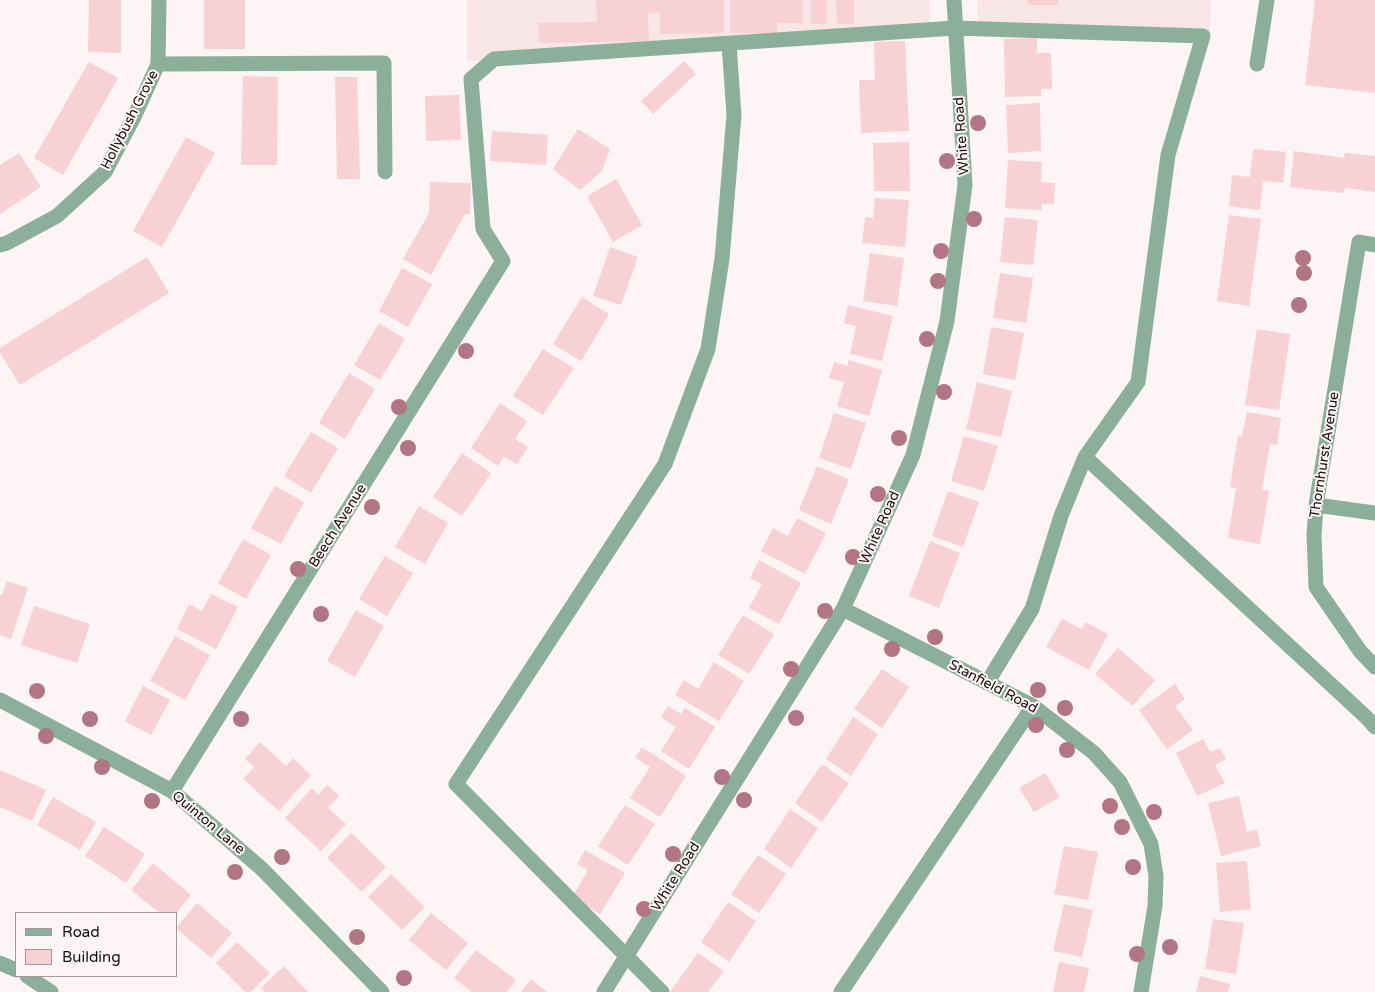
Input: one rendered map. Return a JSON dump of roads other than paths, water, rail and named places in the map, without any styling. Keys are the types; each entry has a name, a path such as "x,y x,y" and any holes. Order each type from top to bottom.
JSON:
{"street":[{"name":"Hollybush Grove","path":"0,245 57,216 104,172 158,64 159,0"},
{"name":"White Road","path":"604,992 843,609 913,455 947,321 965,185 954,0"},
{"path":"1257,64 1267,0"},
{"path":"662,992 456,784 665,464 708,349 722,259 734,114 729,44 955,28 1203,36 1168,155 1138,382 1085,457 1061,516 1032,609 987,683"},
{"name":"Beech Avenue","path":"172,791 503,261 483,230 471,79 494,60 729,44"},
{"path":"158,64 384,63 385,172"},
{"name":"Thornhurst Avenue","path":"1375,244 1359,242 1316,505 1314,536 1316,587 1360,650 1375,667"},
{"path":"1085,457 1366,716 1375,728"},
{"path":"1316,505 1375,513"},
{"name":"Stanfield Road","path":"843,609 1033,706 1094,753 1120,782 1151,844 1156,876 1155,906 1141,992"},
{"name":"Quinton Lane","path":"0,700 172,791 262,869 382,992"},
{"path":"841,992 1033,706"},
{"path":"0,963 15,970"},
{"path":"28,977 51,992"}]}
